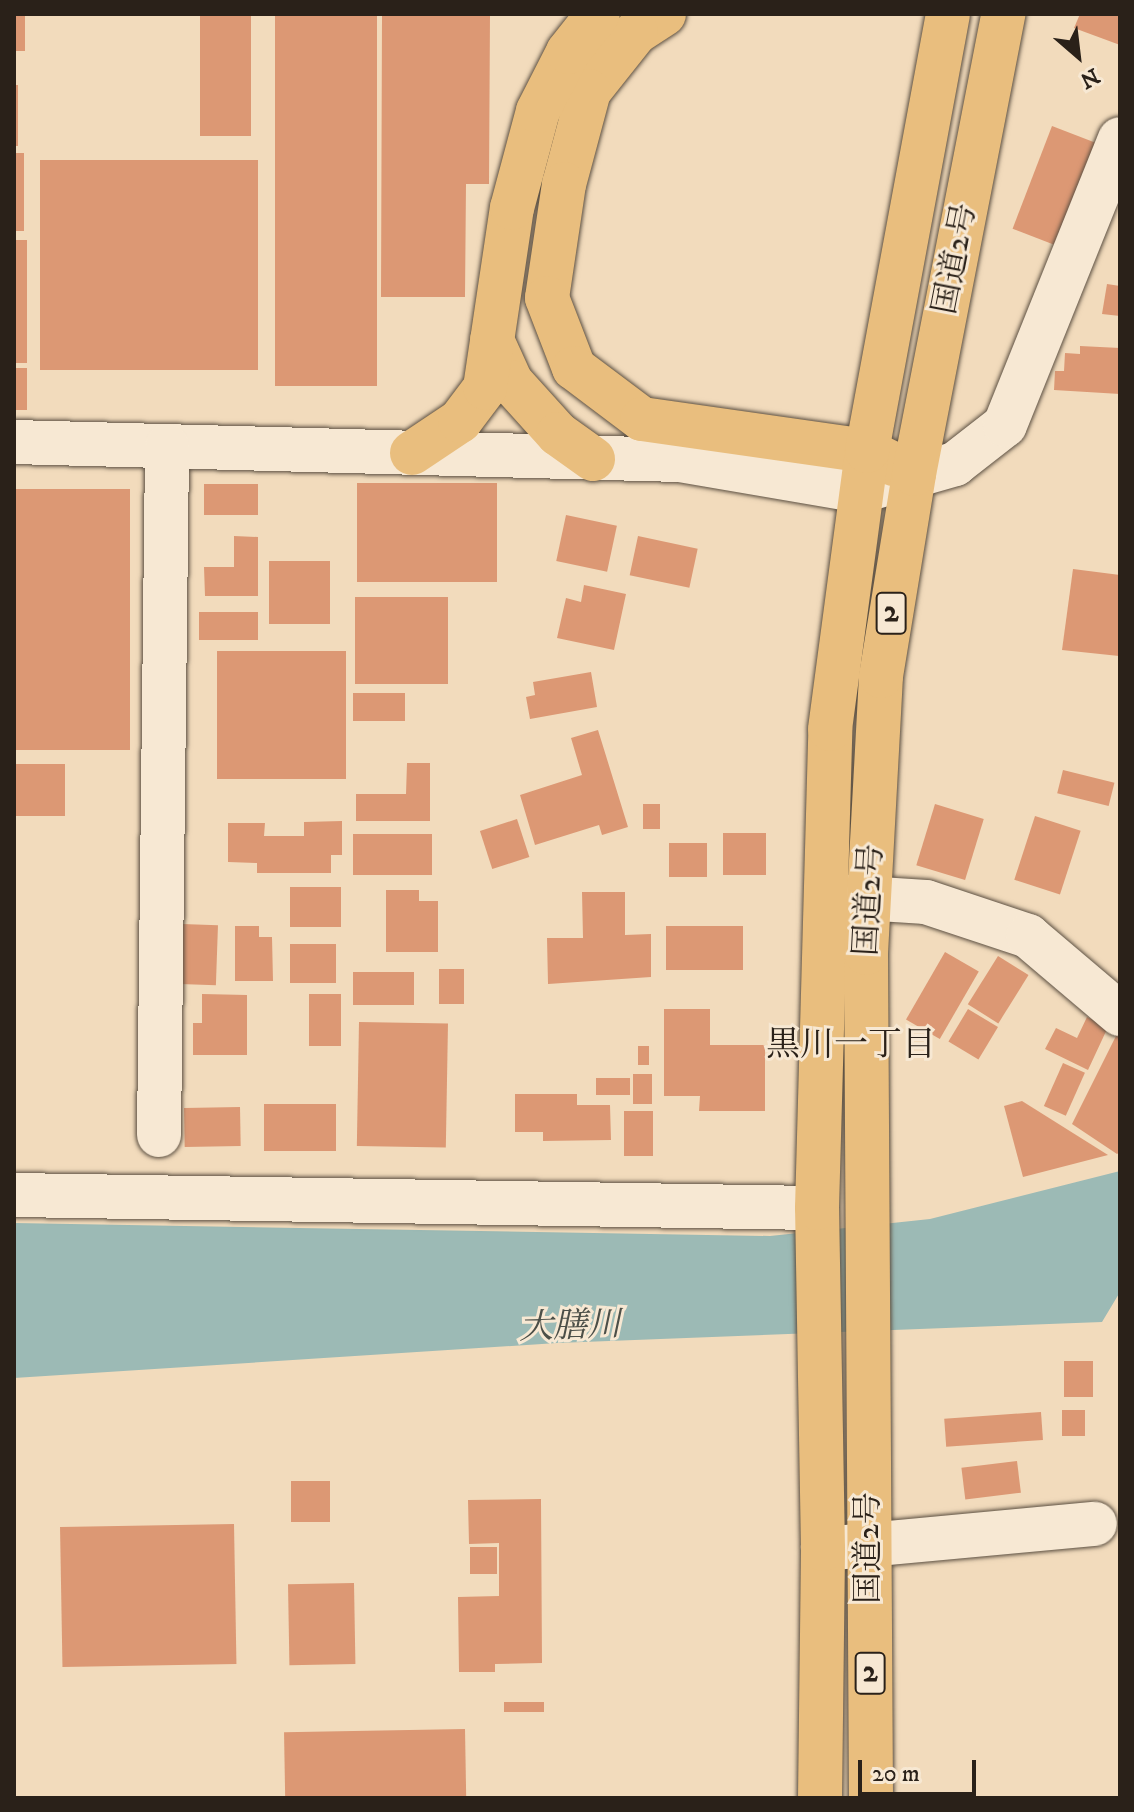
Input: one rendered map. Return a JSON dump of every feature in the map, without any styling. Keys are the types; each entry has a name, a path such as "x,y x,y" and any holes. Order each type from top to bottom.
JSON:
{"highway":[{"path":"412,453 460,421 485,388 512,208 538,111 568,52 598,14"},
{"path":"664,14 636,32 589,91 564,184 547,298 574,368 642,419 864,471 914,474"},
{"name":"国道2号","path":"820,1798 823,1549 817,1214 822,896 830,729 864,471 948,14"},
{"name":"国道2号","path":"871,1798 867,1353 871,1221 866,953 881,676 914,474 1003,14"},
{"path":"492,340 511,382 558,434 593,459"}],"street":[{"path":"914,474 955,464 1005,425 1120,139"},
{"path":"14,442 680,460 864,471"},
{"path":"159,1135 167,446"},
{"path":"822,896 926,902 1028,936 1120,1014"},
{"path":"14,1195 817,1214"},
{"path":"823,1549 870,1549 1095,1524"}],"water":[{"name":"大膳川","path":"1120,1171 1120,1292 1102,1322 557,1343 14,1378 14,1223 770,1236 930,1219"}],"building":[{"path":"14,14 25,14 25,51 14,51"},
{"path":"200,14 251,14 251,136 200,136"},
{"path":"275,14 377,14 377,386 275,386"},
{"path":"382,14 490,14 489,184 466,184 465,297 381,297"},
{"path":"1080,14 1120,14 1120,45 1074,28"},
{"path":"14,85 18,85 18,146 14,146"},
{"path":"1052,126 1097,143 1057,246 1013,229"},
{"path":"14,153 24,153 24,231 14,231"},
{"path":"40,160 258,160 258,370 40,370"},
{"path":"14,240 27,240 27,363 14,363"},
{"path":"1107,284 1120,286 1120,316 1102,314"},
{"path":"1080,346 1120,348 1120,394 1054,390 1055,371 1064,371 1065,353 1080,354"},
{"path":"14,368 27,368 27,410 14,410"},
{"path":"357,483 497,483 497,582 357,582"},
{"path":"204,484 258,484 258,515 204,515"},
{"path":"14,489 130,489 130,750 14,750"},
{"path":"566,515 617,526 607,572 556,561"},
{"path":"234,536 258,537 258,596 205,596 204,567 234,567"},
{"path":"638,536 698,549 689,588 630,575"},
{"path":"269,561 330,561 330,624 269,624"},
{"path":"1073,569 1120,575 1119,656 1062,650"},
{"path":"584,585 626,594 614,650 557,638 566,598 581,602"},
{"path":"355,597 448,597 448,684 355,684"},
{"path":"199,612 258,612 258,640 199,640"},
{"path":"217,651 346,651 346,779 217,779"},
{"path":"591,672 597,707 530,719 526,697 535,695 533,682"},
{"path":"353,693 405,693 405,721 353,721"},
{"path":"598,730 628,827 602,835 599,825 535,845 520,795 582,775 571,738"},
{"path":"407,763 430,763 430,821 356,821 356,794 406,794"},
{"path":"14,764 65,764 65,816 14,816"},
{"path":"1063,770 1114,783 1109,806 1057,793"},
{"path":"643,804 660,804 660,829 643,829"},
{"path":"935,804 984,819 965,880 916,865"},
{"path":"1035,816 1081,831 1060,895 1014,880"},
{"path":"517,819 529,857 492,869 480,831"},
{"path":"342,821 342,855 331,855 331,873 257,873 257,863 228,862 228,823 265,823 264,836 304,836 304,822"},
{"path":"723,833 766,833 766,875 723,875"},
{"path":"353,834 432,834 432,875 353,875"},
{"path":"669,843 707,843 707,877 669,877"},
{"path":"290,887 341,887 341,927 290,927"},
{"path":"386,890 419,890 419,901 438,901 438,952 386,952"},
{"path":"582,892 625,892 625,935 651,934 651,977 548,984 547,938 583,938"},
{"path":"182,924 218,925 216,985 180,984"},
{"path":"235,926 259,926 259,937 272,937 273,981 235,981"},
{"path":"666,926 743,926 743,970 666,970"},
{"path":"290,944 336,944 336,983 290,983"},
{"path":"945,952 979,972 940,1039 906,1020"},
{"path":"998,956 1029,975 998,1023 968,1004"},
{"path":"439,969 464,969 464,1004 439,1004"},
{"path":"353,972 414,972 414,1005 353,1005"},
{"path":"202,994 247,995 247,1055 193,1055 193,1023 202,1023"},
{"path":"309,994 341,994 341,1046 309,1046"},
{"path":"664,1009 710,1009 710,1045 765,1045 765,1111 699,1111 700,1096 664,1096"},
{"path":"968,1009 998,1027 978,1060 948,1042"},
{"path":"1087,1017 1108,1027 1088,1070 1045,1049 1056,1028 1077,1038"},
{"path":"359,1022 448,1024 446,1148 357,1146"},
{"path":"1120,1028 1120,1152 1117,1154 1072,1124"},
{"path":"638,1046 649,1046 649,1065 638,1065"},
{"path":"1063,1063 1085,1073 1066,1116 1044,1106"},
{"path":"633,1074 652,1074 652,1104 633,1104"},
{"path":"596,1078 630,1078 630,1095 596,1095"},
{"path":"515,1094 577,1094 577,1105 610,1105 611,1140 543,1141 543,1132 515,1132"},
{"path":"1022,1101 1108,1155 1023,1177 1004,1106"},
{"path":"264,1104 336,1104 336,1151 264,1151"},
{"path":"240,1107 241,1146 185,1147 184,1108"},
{"path":"624,1111 653,1111 653,1156 624,1156"},
{"path":"1064,1361 1093,1361 1093,1397 1064,1397"},
{"path":"1062,1410 1085,1410 1085,1436 1062,1436"},
{"path":"1041,1412 1043,1440 946,1447 944,1419"},
{"path":"1017,1461 1021,1493 965,1500 961,1468"},
{"path":"291,1481 330,1481 330,1522 291,1522"},
{"path":"541,1499 542,1663 495,1664 495,1672 459,1672 458,1597 499,1596 499,1543 469,1544 468,1500"},
{"path":"234,1524 236,1664 62,1667 60,1527"},
{"path":"470,1547 497,1547 497,1574 470,1574"},
{"path":"354,1583 355,1664 289,1665 288,1584"},
{"path":"504,1702 544,1702 544,1712 504,1712"},
{"path":"465,1729 466,1798 285,1798 284,1732"}],"district":[{"name":"黒川一丁目","path":"851,1046"}]}
